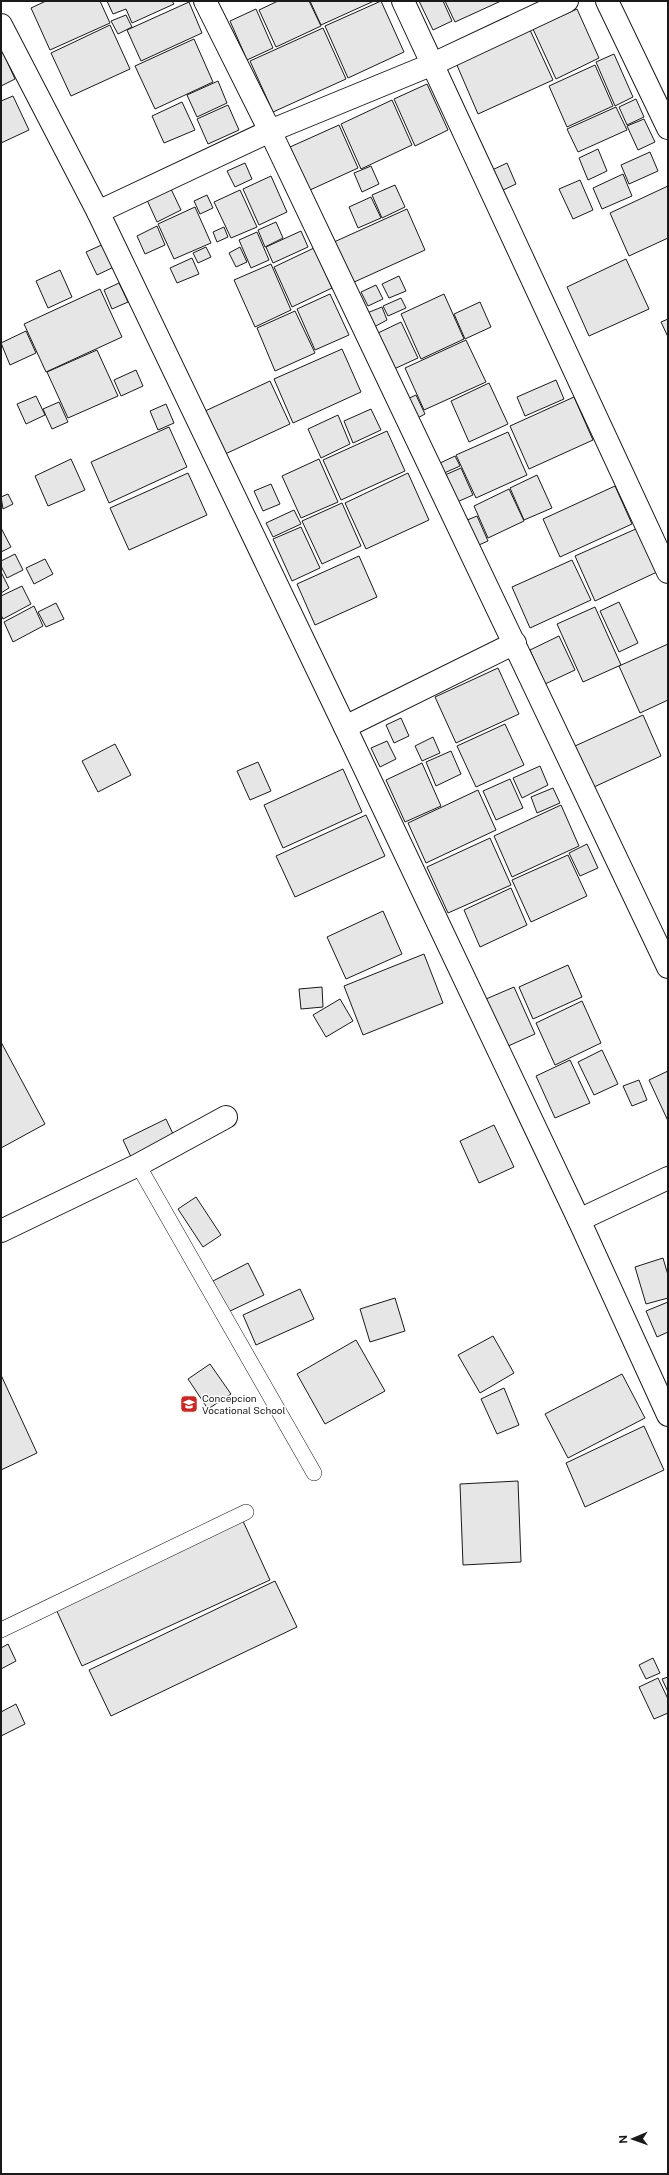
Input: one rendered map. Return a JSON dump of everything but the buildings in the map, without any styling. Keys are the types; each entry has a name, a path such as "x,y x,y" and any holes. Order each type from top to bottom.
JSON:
{"street":[{"path":"204,1 270,131 668,967"},
{"path":"403,1 668,572"},
{"path":"98,212 270,131 433,64 567,1"},
{"path":"607,1 668,128"},
{"path":"1,25 98,212 579,1220 668,1415"},
{"path":"345,727 514,643"},
{"path":"1,1231 138,1165 226,1117"},
{"path":"579,1220 668,1178"}],"lane":[{"path":"138,1165 314,1474"},
{"path":"1,1630 246,1512"}],"place":[{"name":"Concepcion Vocational School","path":"189,1404"}]}
